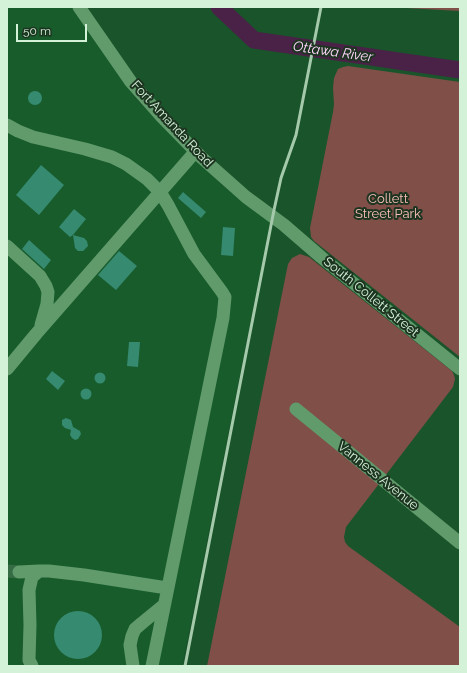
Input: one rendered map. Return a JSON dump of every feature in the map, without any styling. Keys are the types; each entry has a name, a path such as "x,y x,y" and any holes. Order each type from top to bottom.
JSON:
{"street":[{"name":"Fort Amanda Road","path":"79,7 131,82 161,116 195,152 246,197 284,225"},
{"path":"7,125 18,132 34,137 112,157 126,164 147,179 160,192 168,204 194,254 222,292 225,302 152,666"},
{"path":"7,369 195,152"},
{"name":"South Collett Street","path":"284,225 327,262 460,369"},
{"path":"7,246 40,276 48,292 47,304 36,334"},
{"name":"Vanness Avenue","path":"296,409 460,543"},
{"path":"32,666 29,660 29,590 32,577 39,571"},
{"path":"19,572 49,571 167,588"},
{"path":"134,666 130,645 132,636 142,623 164,605"}],"shaded area":[{"path":"7,7 71,7 137,101 224,187 270,222 182,666 7,666"}],"green space":[{"path":"388,7 460,7 460,11"},
{"name":"Collett Street Park","path":"348,66 460,82 460,357 314,241 311,237 310,228 333,112 334,78 338,69"},
{"path":"300,254 309,257 452,371 454,375 455,379 453,387 346,527 344,537 348,546 460,627 460,666 207,666 288,264 292,258"}],"building":[{"path":"32,91 38,91 42,95 42,101 38,105 32,105 28,101 28,95"},
{"path":"41,165 64,185 39,215 16,195"},
{"path":"183,192 206,212 201,218 178,198"},
{"path":"74,209 86,219 70,237 59,227"},
{"path":"223,227 235,228 233,256 221,255"},
{"path":"73,235 84,238 87,241 88,246 83,251 78,251 75,248"},
{"path":"29,240 51,260 44,269 22,249"},
{"path":"119,251 137,266 116,290 98,275"},
{"path":"129,342 140,342 138,367 127,366"},
{"path":"52,371 65,381 58,390 46,379"},
{"path":"98,373 102,373 104,374 104,382 98,383 95,380 95,376"},
{"path":"84,389 88,389 90,390 90,398 84,399 81,396 81,392"},
{"path":"66,418 71,420 73,427 80,431 81,434 78,439 75,440 72,438 70,435 71,430 62,425 62,420"},
{"path":"73,611 83,611 95,618 102,630 102,640 95,652 83,659 73,659 65,655 58,648 54,640 54,630 58,622 65,615"}],"waterway":[{"name":"Ottawa River","path":"219,7 254,40 460,70"}],"tunnel":[{"path":"7,571 19,572"}],"railway":[{"path":"185,666 274,210 281,178 296,135 321,7"}]}
